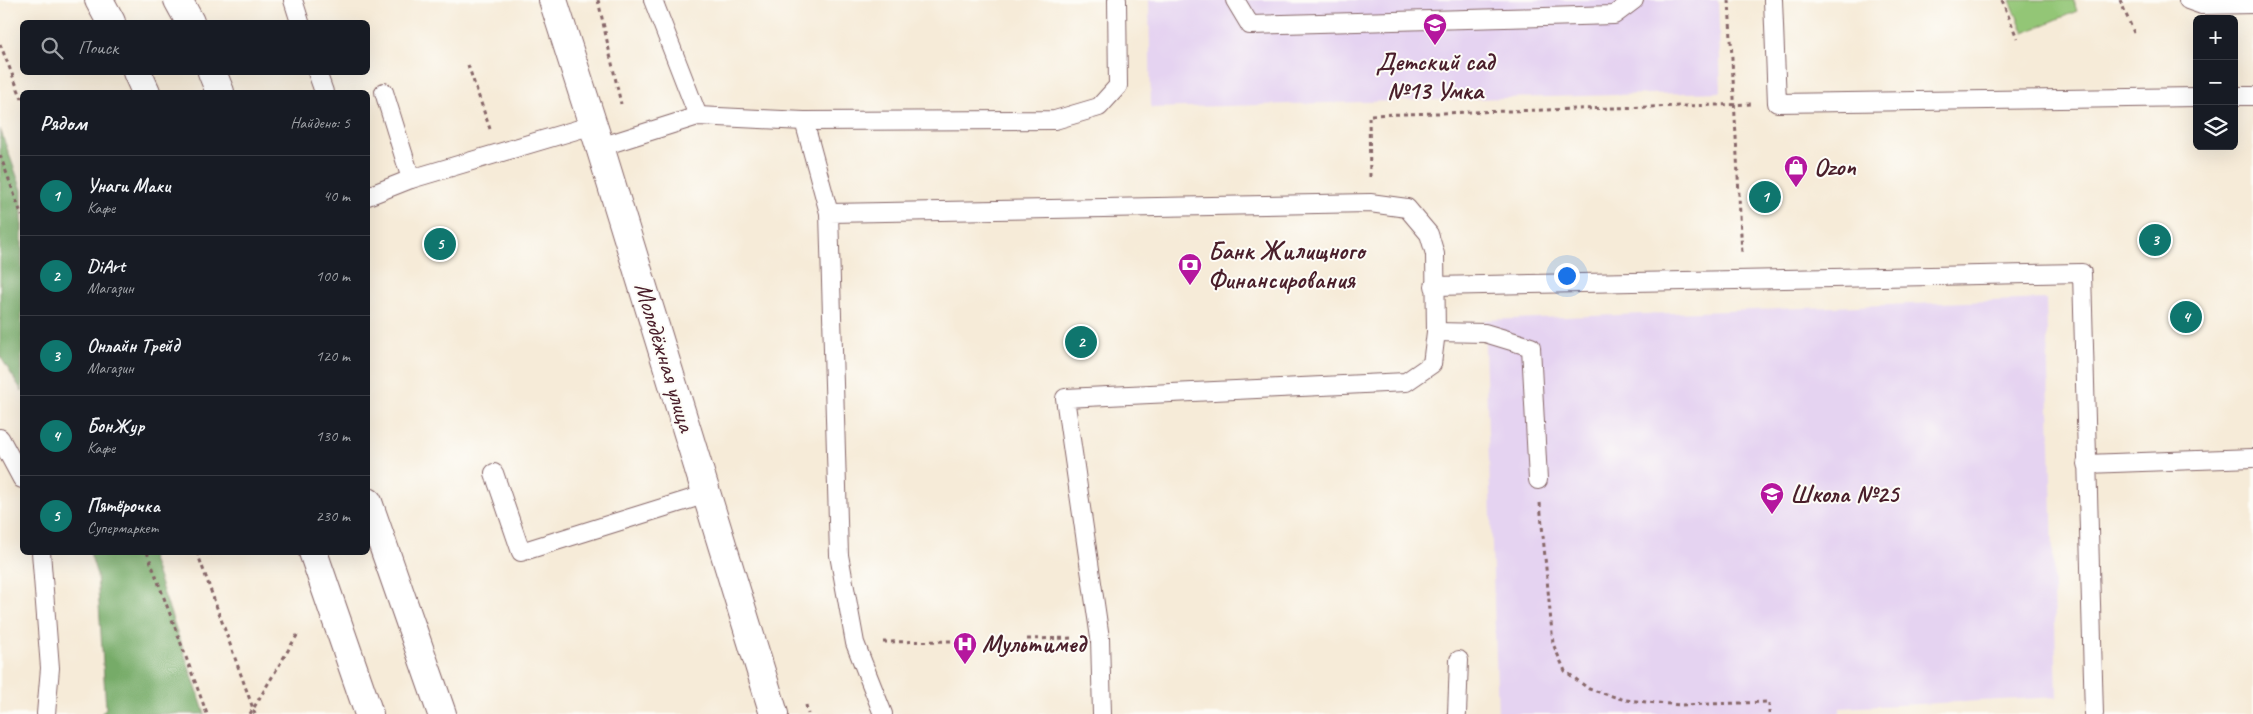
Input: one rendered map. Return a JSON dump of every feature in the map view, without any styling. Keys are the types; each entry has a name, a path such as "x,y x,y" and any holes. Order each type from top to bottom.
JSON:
{"street":[{"path":"99,0 110,20"},
{"path":"178,0 189,20"},
{"name":"Молодёжная улица","path":"553,0 597,136 774,714"},
{"path":"138,75 145,90"},
{"path":"213,75 219,90"},
{"path":"370,508 442,714"},
{"path":"314,555 369,714"}],"lane":[{"path":"292,0 299,20"},
{"path":"653,0 698,116"},
{"path":"370,195 411,179 498,154 698,116 804,121 1055,120 1099,107 1118,86 1118,0"},
{"path":"1235,0 1250,25 1614,15 1634,0"},
{"path":"1773,0 1777,103 2193,96"},
{"path":"2188,0 2202,5 2253,4"},
{"path":"318,75 323,90"},
{"path":"384,92 411,179"},
{"path":"2238,96 2253,96"},
{"path":"804,121 829,213 839,555 854,643 883,714"},
{"path":"829,213 1370,203 1407,208 1429,234 1435,254 1436,332 1432,364 1406,382 1065,398 1100,638 1102,714"},
{"path":"1434,286 2082,273 2094,714"},
{"path":"1436,332 1485,333 1530,347 1538,480"},
{"path":"0,438 20,475"},
{"path":"2086,464 2253,458"},
{"path":"494,472 521,552 707,494"},
{"path":"41,555 50,668 46,714"},
{"path":"1457,714 1459,660"}],"path":[{"path":"1729,0 1743,280"},
{"path":"2002,0 2018,38"},
{"path":"2120,0 2134,33"},
{"path":"0,44 20,94"},
{"path":"0,56 6,57"},
{"path":"468,65 498,154"},
{"path":"1370,203 1369,115 1777,103"},
{"path":"0,155 20,210"},
{"path":"1538,480 1553,644 1565,671 1588,689 1625,700 1680,705 1768,702 1769,714"},
{"path":"148,555 207,714"},
{"path":"198,555 255,714"},
{"path":"250,714 299,632"},
{"path":"1027,640 1100,638"},
{"path":"854,643 956,640"}],"shaded area":[{"name":"Детский сад №13 Умка","path":"1149,0 1718,0 1721,92 1151,108"},
{"name":"Школа №25","path":"2046,299 2057,697 1840,708 1840,714 1498,714 1484,320"}],"green space":[{"path":"2010,0 2073,0 2077,11 2024,33"},
{"path":"0,129 20,184 20,388 0,356"},
{"path":"91,555 151,555 205,714 101,714 106,708 97,575"}],"place":[{"name":"Детский сад №13 Умка","path":"1435,46"},
{"name":"Ozon","path":"1796,188"},
{"name":"Унаги Маки","path":"1765,197"},
{"name":"Онлайн Трейд","path":"2155,240"},
{"name":"Пятёрочка","path":"440,244"},
{"name":"Банк Жилищного Финансирования","path":"1190,286"},
{"name":"БонЖур","path":"2186,317"},
{"name":"DiArt","path":"1081,342"},
{"name":"Школа №25","path":"1772,515"},
{"name":"Мультимед","path":"965,665"}]}
